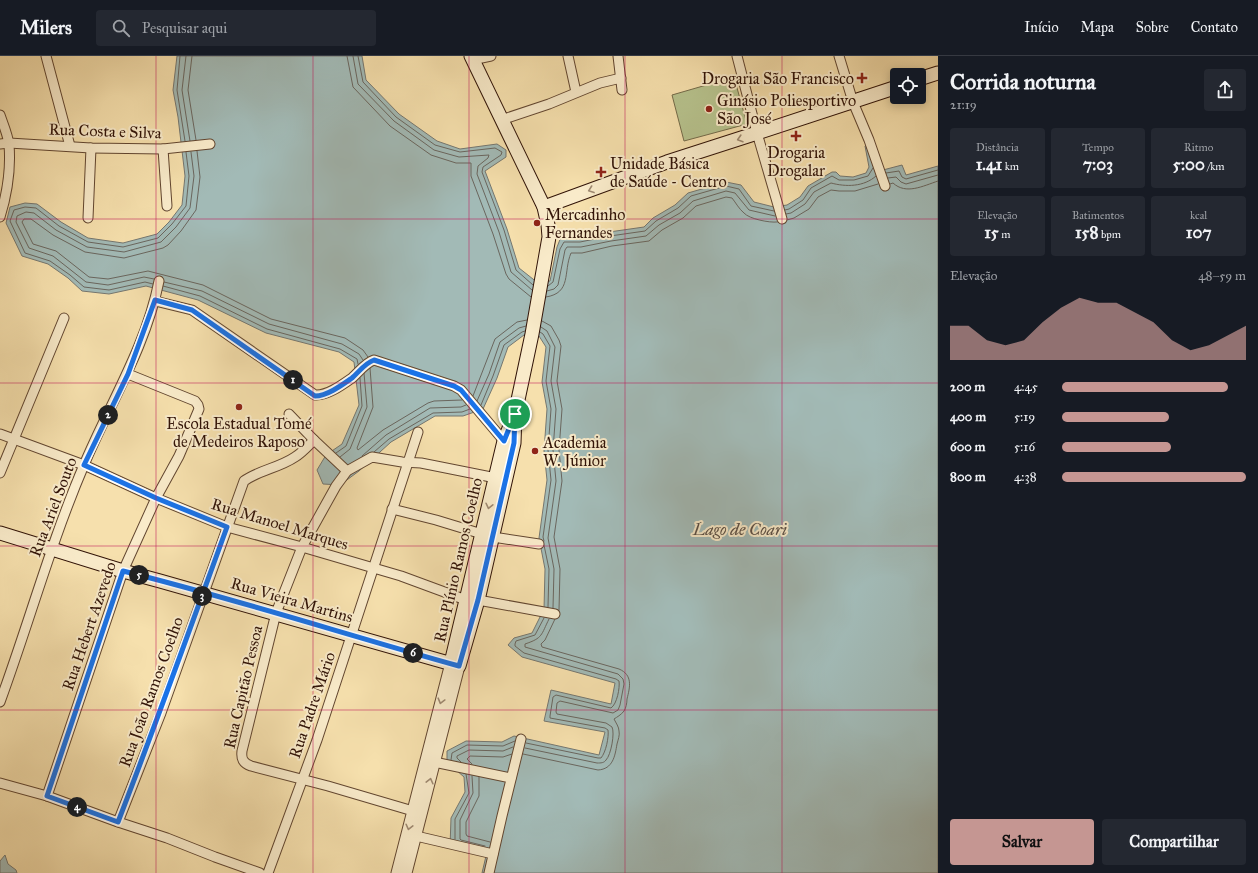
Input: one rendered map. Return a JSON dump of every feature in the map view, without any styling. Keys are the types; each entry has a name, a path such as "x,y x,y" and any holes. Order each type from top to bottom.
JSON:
{"main road":[{"path":"472,58 544,207 549,237 532,334 509,442"},
{"path":"926,76 938,72"},
{"path":"544,207 667,162 757,134 890,89"},
{"name":"Rua Plínio Ramos Coelho","path":"488,536 496,478 509,442"},
{"name":"Rua Plínio Ramos Coelho","path":"455,665 488,536 509,442"},
{"name":"Rua Vieira Martins","path":"0,533 123,571 276,613 455,665"}],"street":[{"path":"46,56 70,146"},
{"path":"472,58 491,56"},
{"path":"568,56 576,92"},
{"path":"618,56 622,90"},
{"path":"737,56 757,134 782,220"},
{"path":"839,56 853,102 869,140 885,186"},
{"path":"501,120 549,104 600,83 621,78"},
{"path":"0,115 4,144 10,163 4,202 0,217"},
{"name":"Rua Costa e Silva","path":"4,144 91,148 163,149 210,144"},
{"path":"88,218 91,148"},
{"path":"163,149 167,206"},
{"name":"Rua Ariel Souto","path":"0,702 51,549 84,465 128,374 155,300 159,281"},
{"path":"155,300 192,310 315,396 324,395 351,378 369,361 374,360 454,386 461,390 509,442"},
{"path":"0,473 64,318"},
{"name":"Rua Hebert Azevedo","path":"47,796 123,571 156,498 179,456 200,409 195,401 128,374"},
{"path":"289,414 347,471 372,457 408,463 421,463 496,478"},
{"name":"Rua Padre Mário","path":"268,873 303,780 418,432"},
{"name":"Rua Manoel Marques","path":"0,434 84,465 156,498 227,527 401,576 472,600 555,614"},
{"name":"Rua João Ramos Coelho","path":"118,822 161,713 244,482 250,477 283,464 296,457 314,440"},
{"name":"Rua Capitão Pessoa","path":"303,780 245,764 242,761 241,756 276,613 302,547 336,486 347,471"},
{"path":"392,509 436,520 488,536 539,544"},
{"name":"Rua Plínio Ramos Coelho","path":"406,873 434,762 455,665"},
{"name":"Rua Plínio Ramos Coelho","path":"397,873 413,811 455,665"},
{"path":"489,873 521,738"},
{"path":"434,762 511,778"},
{"path":"303,780 413,811"},
{"path":"0,782 47,796 167,838 260,873"},
{"path":"416,836 493,854"}],"green space":[{"name":"Ginásio Poliesportivo São José","path":"734,77 747,124 684,141 672,95"}],"water":[{"name":"Lago de Coari","path":"177,56 362,56 366,80 399,114 437,141 460,149 497,144 506,150 506,157 485,171 507,229 519,268 538,283 550,281 557,247 561,237 579,239 609,232 644,227 653,218 675,205 688,193 726,182 741,185 754,202 774,207 787,205 800,197 808,186 832,172 836,172 840,176 853,177 866,173 869,167 865,146 869,143 883,170 902,165 906,175 938,166 938,873 482,873 486,856 450,847 451,818 465,792 464,777 447,762 447,751 466,741 502,742 514,736 599,755 605,732 544,721 551,690 611,704 615,683 522,657 508,645 514,638 532,633 544,609 545,569 539,538 547,480 544,451 547,409 542,382 546,347 539,336 524,335 508,347 497,378 483,409 463,416 435,416 391,442 359,471 340,485 323,484 317,470 326,455 342,444 359,405 354,362 339,352 266,333 198,300 146,286 109,294 82,291 68,278 48,264 22,256 6,223 10,207 25,203 37,204 61,222 88,238 123,243 157,234 169,222 182,205 185,176 178,117 173,90"},
{"path":"5,855 8,864 16,870 17,873 0,873 0,861"}],"place":[{"name":"Drogaria São Francisco","path":"862,78"},
{"name":"Ginásio Poliesportivo São José","path":"709,109"},
{"name":"Drogaria Drogalar","path":"796,136"},
{"name":"Unidade Básica de Saúde - Centro","path":"601,172"},
{"name":"Mercadinho Fernandes","path":"537,223"},
{"name":"Escola Estadual Tomé de Medeiros Raposo","path":"239,407"},
{"name":"Academia W. Júnior","path":"535,451"}],"route":[{"path":"515,414 504,441 461,390 454,386 374,360 369,361 351,378 324,395 315,396 192,310 155,300 128,374 84,465 156,498 227,527 203,593 161,713 118,822 47,796 123,571 160,581 203,593 276,613 459,666 478,600 514,443 515,414"}]}
